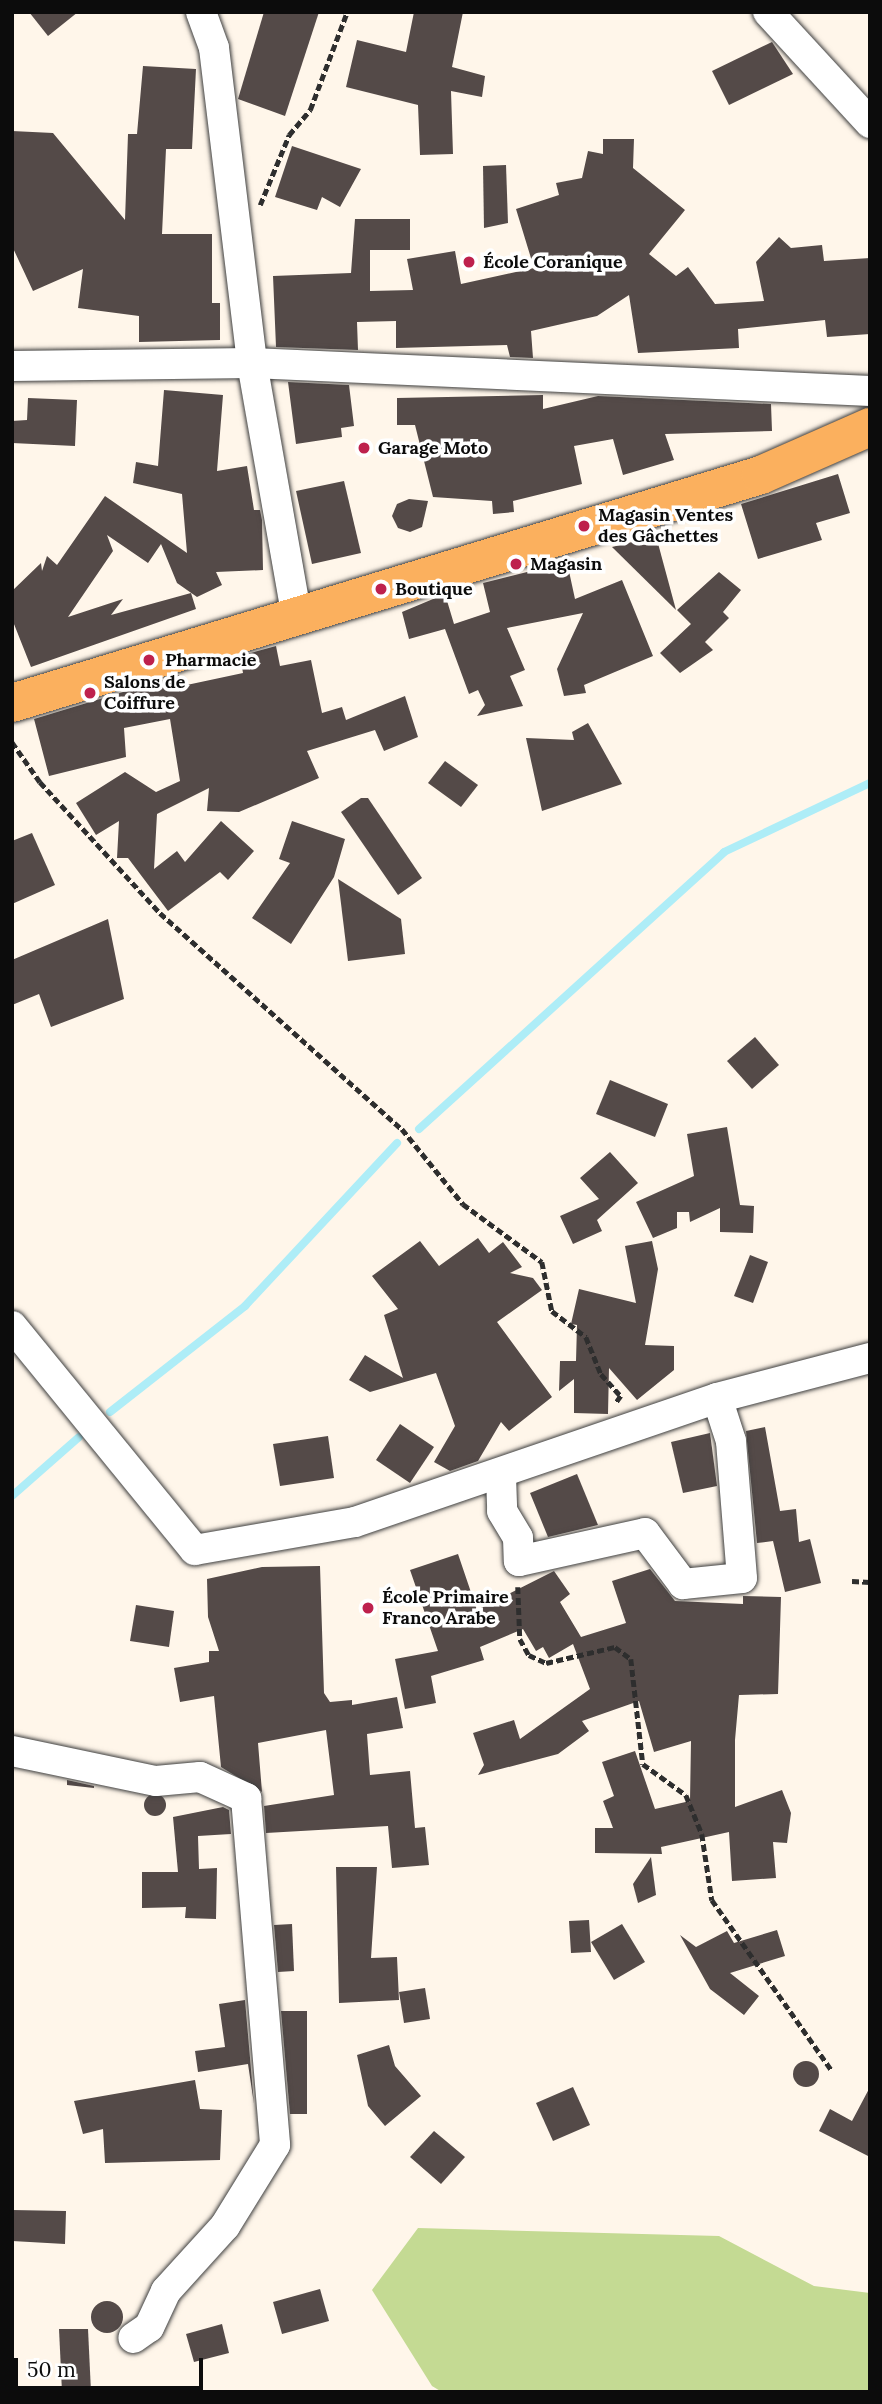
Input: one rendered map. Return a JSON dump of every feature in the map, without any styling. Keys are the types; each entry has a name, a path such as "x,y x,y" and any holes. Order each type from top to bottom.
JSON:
{"main road":[{"path":"12,703 761,475 870,427"}],"street":[{"path":"201,12 214,48 252,363 297,618"},
{"path":"768,12 870,123"},
{"path":"12,366 252,363 870,391"},
{"path":"12,1326 195,1550 355,1522 500,1476 593,1439 717,1398 870,1358"},
{"path":"500,1476 502,1511 518,1538 519,1561 645,1533 683,1584 742,1578 732,1441 717,1398"},
{"path":"12,1751 156,1781 200,1777 246,1798 275,2145 225,2226 166,2291 149,2327 133,2338"}],"path":[{"path":"256,214 289,135 310,110 347,12"},
{"path":"12,742 40,782 160,913 402,1129 463,1205 542,1262 552,1311 586,1338 601,1374 621,1396 593,1439"},
{"path":"519,1561 520,1639 529,1655 546,1663 615,1647 631,1659 643,1765 685,1795 702,1834 712,1899 832,2071"},
{"path":"852,1581 870,1583"}],"green space":[{"path":"418,2228 719,2236 814,2286 870,2293 870,2392 442,2392 432,2386 372,2290"}],"building":[{"path":"29,12 78,12 48,36"},
{"path":"264,12 319,12 285,116 238,99"},
{"path":"414,12 463,12 452,67 485,76 482,97 451,91 453,154 420,155 418,105 346,87 357,40 406,52"},
{"path":"772,42 793,74 729,105 712,71"},
{"path":"143,66 196,69 192,149 166,149 162,234 212,234 212,303 220,303 220,340 139,342 139,316 78,308 83,269 33,291 12,246 12,131 53,133 125,220 128,134 137,134"},
{"path":"603,139 634,139 633,168 685,210 649,254 676,276 688,267 715,304 764,301 756,262 779,237 791,248 822,245 824,261 870,258 870,334 827,337 825,320 738,329 739,348 638,353 629,295 597,316 531,331 533,358 510,357 507,345 396,348 396,321 357,322 358,350 276,347 273,276 351,273 355,219 410,219 410,250 370,250 370,291 413,290 407,259 455,251 461,284 534,268 516,209 559,195 556,183 582,178 588,151 603,154"},
{"path":"292,146 361,169 340,207 322,197 317,210 275,197"},
{"path":"506,165 508,223 484,228 483,166"},
{"path":"288,382 349,385 354,426 341,428 342,437 296,444"},
{"path":"164,390 223,395 217,471 247,466 254,510 260,510 262,520 263,570 216,572 222,585 197,597 177,583 161,544 148,563 107,535 113,551 68,617 123,599 111,615 191,593 196,609 31,667 12,619 12,591 41,563 42,571 47,556 57,565 105,496 187,553 182,494 133,483 136,462 158,466"},
{"path":"543,395 543,409 598,396 771,404 772,431 665,434 674,460 623,475 613,439 574,446 582,484 513,501 514,512 493,514 492,501 433,497 415,425 397,425 397,398"},
{"path":"28,398 77,400 75,446 12,443 12,421 27,420"},
{"path":"838,474 850,513 816,523 822,540 758,559 741,504"},
{"path":"344,481 361,553 312,564 296,491"},
{"path":"409,499 428,501 422,527 410,532 398,528 392,516 397,504"},
{"path":"656,536 676,610 612,547"},
{"path":"567,562 575,599 622,580 653,656 584,685 586,693 564,696 557,669 583,613 507,628 525,670 510,676 523,706 477,716 485,705 478,690 469,694 445,629 409,639 402,612 445,594 454,624 490,612 483,583"},
{"path":"719,572 741,590 723,612 729,618 705,642 713,650 680,673 660,653 691,624 677,610"},
{"path":"276,646 280,666 311,660 322,713 342,707 346,720 405,696 418,737 384,751 375,730 307,751 319,778 239,812 207,811 209,788 157,814 154,869 177,851 185,862 221,821 254,851 228,880 220,872 168,911 128,858 117,858 119,821 96,835 76,803 125,772 156,792 180,781 170,719 124,728 126,757 49,776 34,719 179,675 182,686 243,673 240,656"},
{"path":"588,723 622,784 542,811 526,738 574,740 572,732"},
{"path":"445,761 478,785 461,807 428,783"},
{"path":"361,798 368,798 422,878 398,895 341,812"},
{"path":"292,821 345,839 334,877 291,944 252,918 290,863 279,859"},
{"path":"32,833 55,885 12,904 12,841"},
{"path":"338,879 401,919 405,954 348,961"},
{"path":"108,919 124,999 51,1027 39,994 12,1005 12,960"},
{"path":"755,1037 779,1065 752,1089 727,1061"},
{"path":"610,1080 668,1104 655,1137 596,1114"},
{"path":"727,1127 740,1205 754,1206 753,1233 720,1232 720,1208 690,1222 689,1212 677,1212 677,1228 653,1238 636,1202 694,1176 687,1134"},
{"path":"610,1152 638,1183 597,1220 602,1231 573,1244 560,1216 599,1199 580,1178"},
{"path":"478,1238 489,1253 503,1242 522,1267 510,1273 533,1278 542,1290 497,1322 552,1397 509,1431 501,1422 478,1461 450,1471 434,1462 455,1426 436,1373 370,1392 349,1380 365,1355 403,1378 384,1315 398,1309 372,1276 420,1241 439,1266"},
{"path":"652,1241 658,1269 645,1345 674,1346 674,1370 637,1400 609,1368 608,1414 574,1413 574,1379 559,1391 560,1361 576,1361 577,1325 571,1324 579,1289 636,1303 625,1246"},
{"path":"750,1255 768,1262 753,1303 734,1296"},
{"path":"400,1424 434,1447 410,1483 376,1460"},
{"path":"765,1427 780,1511 796,1509 799,1542 810,1539 821,1583 785,1592 773,1541 757,1543 746,1431"},
{"path":"710,1433 717,1486 683,1493 671,1442"},
{"path":"328,1436 334,1478 280,1486 273,1444"},
{"path":"577,1474 598,1525 548,1537 530,1493"},
{"path":"458,1554 477,1610 554,1571 570,1594 560,1602 581,1637 626,1623 612,1581 650,1569 675,1601 743,1604 743,1596 781,1597 778,1694 739,1695 735,1740 735,1807 782,1790 791,1813 787,1843 773,1842 776,1878 732,1881 729,1832 661,1847 662,1854 595,1853 595,1828 613,1828 603,1801 614,1796 602,1762 635,1751 655,1809 690,1801 691,1741 654,1752 639,1701 582,1721 589,1731 558,1754 478,1775 484,1765 473,1733 514,1720 520,1739 590,1689 573,1644 549,1658 543,1647 536,1651 523,1629 480,1647 484,1660 431,1676 436,1703 405,1709 395,1659 438,1651 410,1570"},
{"path":"320,1566 324,1693 330,1702 352,1700 352,1705 397,1697 403,1728 367,1734 370,1775 410,1771 415,1828 425,1827 429,1865 392,1868 388,1826 266,1833 264,1806 334,1795 326,1730 258,1743 262,1792 221,1767 214,1696 180,1702 174,1668 209,1662 209,1651 219,1651 208,1617 207,1579 262,1567"},
{"path":"136,1605 174,1611 169,1647 130,1641"},
{"path":"67,1780 94,1786 94,1788 67,1785"},
{"path":"155,1794 163,1797 166,1805 163,1813 155,1816 147,1813 144,1805 147,1797"},
{"path":"223,1807 229,1810 231,1834 198,1836 199,1869 217,1868 216,1919 185,1918 186,1907 142,1908 142,1872 178,1872 173,1817"},
{"path":"651,1857 656,1895 638,1903 633,1884"},
{"path":"336,1867 377,1867 371,1958 397,1957 399,2000 339,2003"},
{"path":"589,1920 591,1952 571,1953 569,1921"},
{"path":"292,1924 294,1971 278,1972 274,1925"},
{"path":"622,1924 645,1962 614,1980 591,1942"},
{"path":"777,1930 785,1956 730,1973 759,1996 744,2015 710,1989 680,1935 696,1947 727,1931 734,1943"},
{"path":"425,1988 430,2019 404,2023 399,1992"},
{"path":"245,2000 254,2104 248,2064 198,2072 195,2051 225,2047 219,2004"},
{"path":"281,2011 307,2011 307,2114 290,2114"},
{"path":"389,2045 395,2066 421,2096 385,2126 368,2106 357,2055"},
{"path":"806,2061 815,2065 819,2074 815,2083 806,2087 797,2083 793,2074 797,2065"},
{"path":"195,2080 200,2109 222,2110 220,2160 105,2163 103,2129 83,2134 74,2101"},
{"path":"573,2087 590,2125 553,2141 536,2103"},
{"path":"870,2087 870,2157 819,2131 830,2109 852,2121"},
{"path":"434,2131 465,2157 441,2184 410,2157"},
{"path":"12,2210 66,2211 65,2244 12,2241"},
{"path":"320,2289 329,2321 282,2334 273,2302"},
{"path":"107,2301 118,2306 123,2317 118,2328 107,2333 96,2328 91,2317 96,2306"},
{"path":"222,2324 229,2353 194,2362 186,2334"},
{"path":"59,2329 88,2329 91,2392 62,2392"}],"waterway":[{"path":"419,1129 724,852 870,783"},
{"path":"110,1412 245,1306 397,1143"},
{"path":"12,1496 79,1437"}],"place":[{"name":"École Coranique","path":"469,262"},
{"name":"Garage Moto","path":"364,448"},
{"name":"Magasin Ventes des Gâchettes","path":"584,526"},
{"name":"Magasin","path":"516,564"},
{"name":"Boutique","path":"381,589"},
{"name":"Pharmacie","path":"149,660"},
{"name":"Salons de Coiffure","path":"90,693"},
{"name":"École Primaire Franco Arabe","path":"368,1608"}]}
